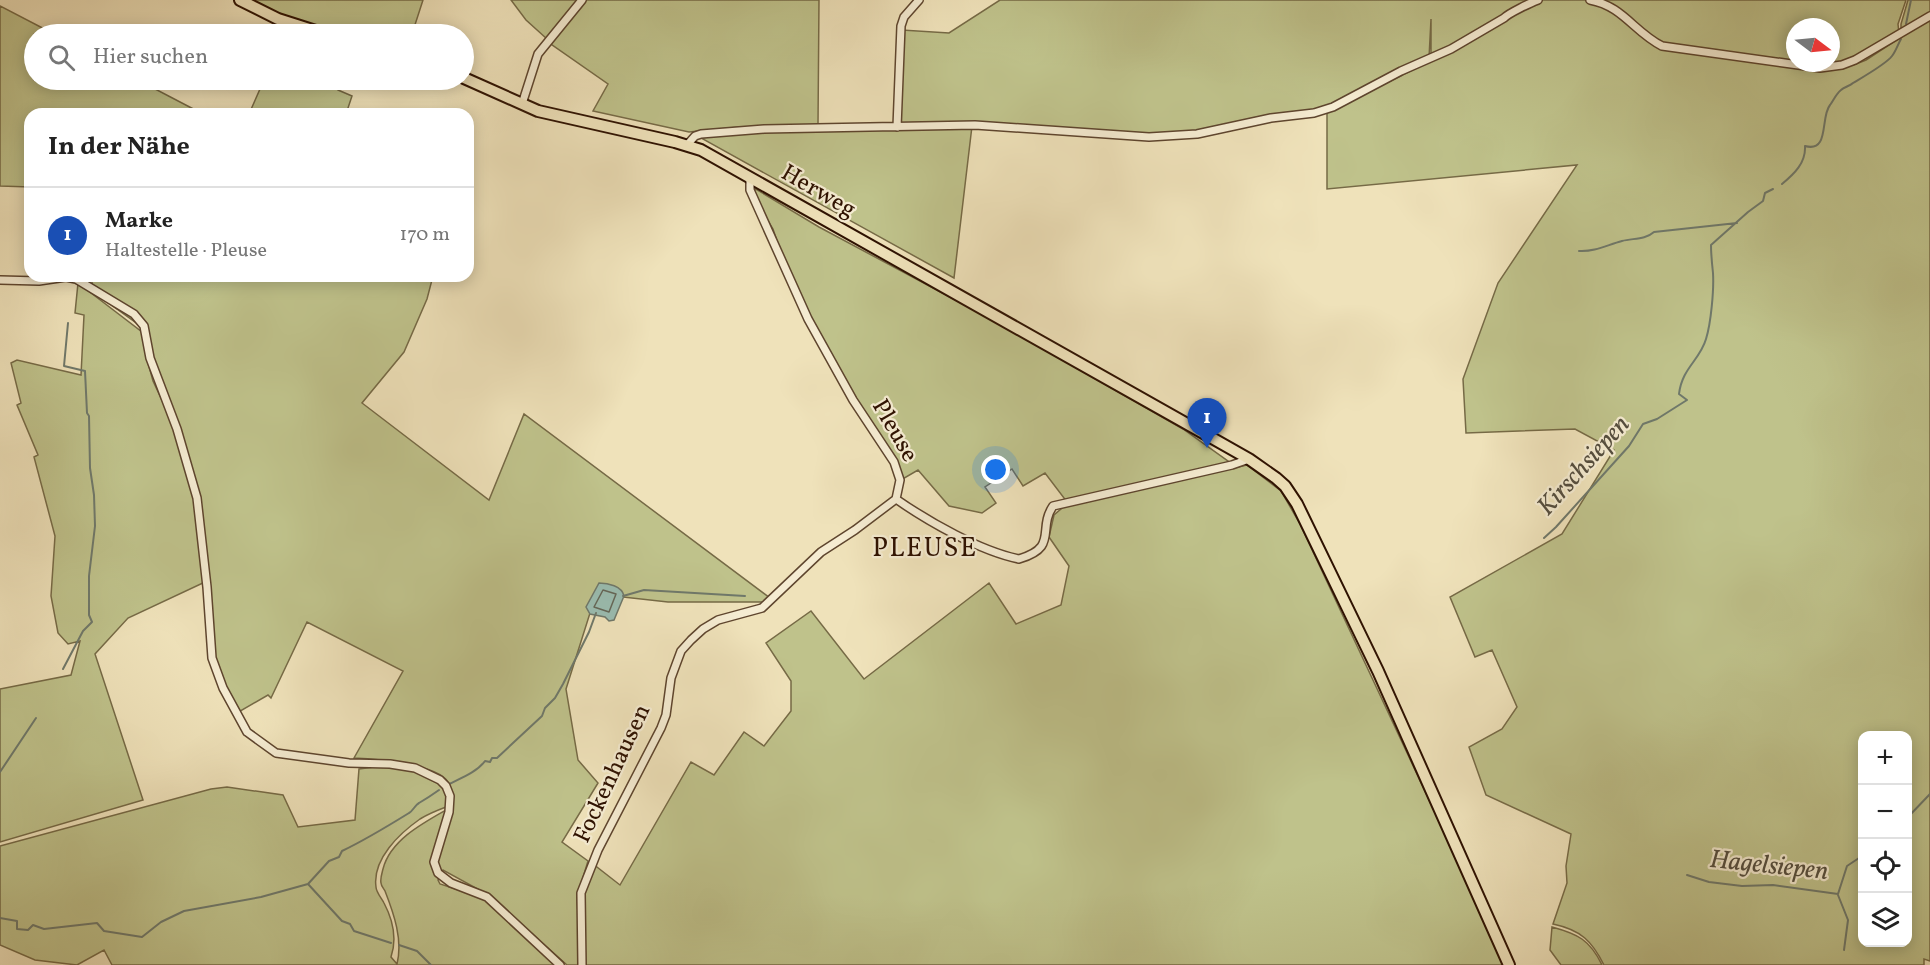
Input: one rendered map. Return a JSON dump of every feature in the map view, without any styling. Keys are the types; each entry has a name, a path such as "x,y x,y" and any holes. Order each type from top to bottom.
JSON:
{"main road":[{"path":"240,0 278,19 294,24"},
{"name":"Herweg","path":"474,82 522,104 559,117 687,145 1132,392 1249,459 1285,486 1306,521 1378,670 1509,965"}],"street":[{"path":"522,104 538,54 582,0"},
{"path":"897,127 901,26 903,17 919,0"},
{"path":"687,145 698,135 738,130 975,125 1167,137 1314,113 1333,107 1401,71 1451,50 1504,18 1511,11 1518,11 1538,0"},
{"path":"1590,0 1607,4 1623,14 1653,42 1662,46 1820,68 1842,65 1883,45 1930,16"},
{"name":"Pleuse","path":"750,178 750,190 804,309 853,400 894,462 900,480 896,499 940,526 1019,559 1042,548 1047,519 1053,506 1232,465 1249,459"},
{"path":"0,280 24,281"},
{"path":"81,282 142,322 147,334 150,358 177,429 197,498 212,658 223,688 247,732 276,753 415,768 434,776 446,786 450,796 449,812 434,862 438,873 451,883 487,897 560,965"},
{"name":"Fockenhausen","path":"582,965 581,893 594,859 661,728 666,715 671,678 681,651 703,629 718,620 762,608 821,552 896,499"}],"green space":[{"path":"247,0 423,0 415,24 301,24"},
{"path":"511,0 580,0 547,39 526,20"},
{"path":"583,0 819,0 818,125 739,127 689,132 593,111 608,84 548,42"},
{"path":"1000,0 1588,0 1606,5 1655,46 1725,58 1786,64 1786,72 1840,72 1840,67 1866,60 1930,18 1930,961 1924,959 1924,965 1604,965 1595,949 1578,933 1553,924 1567,883 1566,866 1571,834 1486,795 1469,747 1502,729 1517,707 1492,650 1475,657 1450,597 1562,534 1614,450 1575,429 1466,433 1463,379 1498,283 1577,165 1327,189 1327,112 1433,60 1431,57 1431,19 1429,58 1327,109 1213,130 1170,135 900,123 902,30 949,33"},
{"path":"1595,0 1906,0 1898,24 1899,34 1861,54 1840,61 1840,18 1786,18 1786,62 1662,44"},
{"path":"1908,0 1930,0 1930,15 1901,32 1901,24"},
{"path":"0,6 35,24 24,24 24,90 157,90 192,108 24,108 24,187 0,186"},
{"path":"260,90 338,90 352,96 348,108 252,108"},
{"path":"972,126 954,278 701,138 738,132"},
{"path":"754,188 819,227 991,319 1183,429 1232,464 1067,502 1045,473 1023,486 1012,469 985,487 996,503 982,513 949,506 918,470 901,480 809,317 773,229 759,206"},
{"path":"92,282 431,282 427,299 404,352 362,403 489,500 524,414 770,598 764,602 668,602 596,594 566,689 578,760 598,783 562,842 588,861 577,897 581,965 567,965 487,894 443,870 438,880 440,884 486,899 556,965 112,965 104,950 77,965 35,960 0,945 0,846 211,789 227,787 283,795 298,827 355,820 359,769 384,766 421,773 441,787 449,797 446,807 420,819 396,839 378,867 376,889 392,923 394,943 391,957 397,964 399,946 397,927 381,884 383,869 392,850 408,834 446,810 450,815 451,790 448,782 442,776 405,764 354,758 403,671 307,622 271,698 268,695 237,713 213,657 197,497 178,427 156,379 146,330 92,291"},
{"path":"78,283 142,332 153,381 176,430 196,499 205,582 128,618 95,654 143,800 0,842 0,689 71,675 80,641 68,644 58,633 51,596 55,536 34,457 38,455 17,405 21,403 11,363 17,360 81,375 84,315 75,313"},
{"path":"1247,465 1281,491 1300,524 1474,896 1503,965 584,965 581,895 593,864 620,885 691,762 714,775 744,732 764,746 791,711 791,681 766,643 811,611 864,679 989,583 1016,624 1061,605 1069,566 1049,537 1054,515 1068,503"},
{"path":"1552,927 1582,939 1593,950 1602,965 1561,965 1550,950"}],"water":[{"path":"599,583 614,586 623,593 624,596 614,620 609,621 605,617 590,614 586,607"}],"waterway":[{"name":"Kirschsiepen","path":"1906,24 1911,0"},
{"name":"Kirschsiepen","path":"1782,184 1801,163 1805,146 1813,147 1818,144 1823,133 1827,110 1838,93 1889,59 1901,39"},
{"name":"Kirschsiepen","path":"1544,538 1629,446 1643,424 1657,419 1687,400 1679,394 1681,385 1706,339 1712,306 1711,245 1763,201 1765,193 1773,189"},
{"path":"1579,251 1643,238 1654,232 1737,223"},
{"path":"63,669 83,631 92,622 89,615 89,576 95,526 85,371 64,366 68,323"},
{"path":"623,596 644,590 745,596"},
{"path":"449,784 473,772 485,761 490,762 492,758 497,758 542,716 545,708 555,698 563,684 596,613"},
{"path":"0,772 36,718"},
{"path":"308,884 329,861 339,857 342,851 409,813 439,790"},
{"name":"Hagelsiepen","path":"1912,813 1930,794"},
{"name":"Hagelsiepen","path":"1687,875 1709,882 1742,886 1773,885 1838,894 1847,866 1858,859"},
{"path":"0,918 17,921 17,929 28,930 33,925 44,929 97,923 104,931 142,937 161,922 184,911 261,897 308,884 342,921 350,924 354,931 391,943"},
{"path":"1838,895 1848,920 1844,950"},
{"path":"399,945 417,951 431,965"}],"place":[{"name":"Marke","path":"1207,448"}],"district":[{"name":"PLEUSE","path":"925,549"}]}
